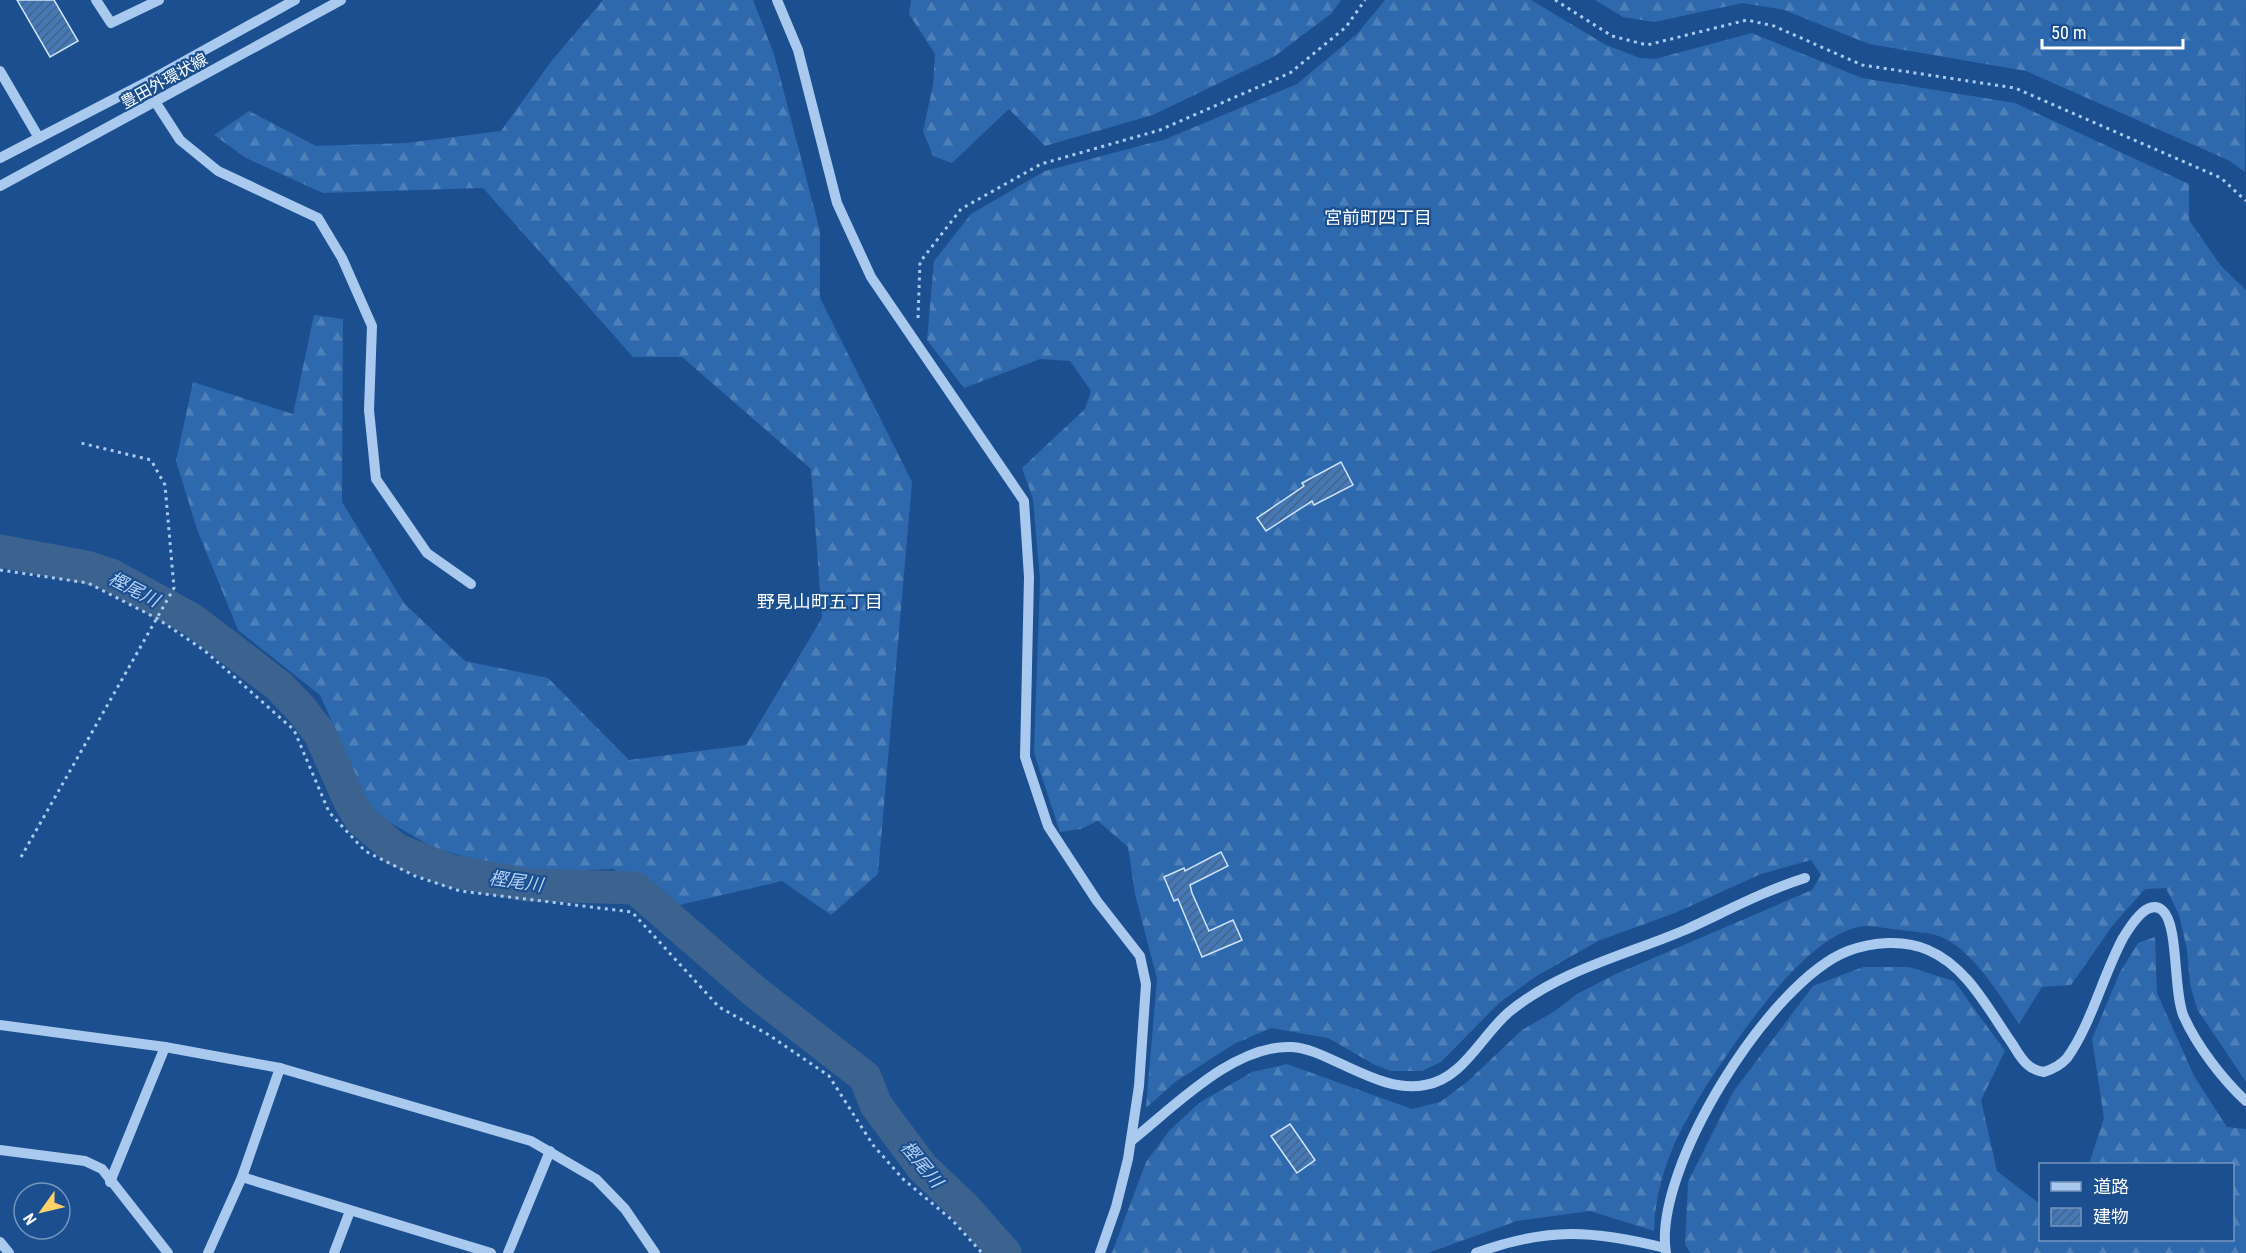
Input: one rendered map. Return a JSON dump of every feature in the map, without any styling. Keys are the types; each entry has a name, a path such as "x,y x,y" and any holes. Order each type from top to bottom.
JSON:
{"street":[{"path":"96,0 111,23 159,0"},
{"name":"豊田外環状線","path":"0,158 145,83 295,0"},
{"name":"豊田外環状線","path":"0,186 156,103 341,0"},
{"path":"777,0 798,50 837,204 871,277 917,348 1024,501 1029,577 1025,757 1048,826 1097,901 1140,956 1146,984 1139,1086 1131,1141 1116,1207 1100,1253"},
{"path":"0,71 39,138"},
{"path":"156,103 180,140 218,171 318,218 342,258 372,326 369,410 376,479 427,553 471,584"},
{"path":"1131,1141 1239,1059 1264,1049 1293,1047 1313,1052 1386,1083 1406,1086 1442,1081 1461,1065 1509,1012 1563,978 1684,930 1767,890 1805,878"},
{"path":"1476,1253 1550,1233 1619,1237 1665,1250 1665,1215 1672,1188 1691,1142 1725,1080 1776,1007 1802,982 1847,951 1869,945 1912,945 1944,957 1970,983 2028,1065 2044,1072 2056,1068 2066,1059 2083,1028 2108,967 2129,929 2144,911 2152,907 2158,908 2163,911 2167,920 2175,955 2183,1017 2229,1086 2246,1101"},
{"path":"0,1025 165,1047 280,1068 531,1141 596,1179 625,1209 655,1253"},
{"path":"111,1182 165,1047"},
{"path":"208,1253 242,1177 280,1068"},
{"path":"0,1150 85,1161 102,1169 168,1253"},
{"path":"508,1253 550,1151"},
{"path":"242,1177 491,1253"},
{"path":"334,1253 350,1211"},
{"path":"0,1242 9,1253"}],"path":[{"path":"917,348 920,262 961,209 1041,164 1160,129 1290,73 1346,27 1365,0"},
{"path":"1555,0 1611,36 1647,45 1747,20 1774,26 1862,65 2015,88 2222,178 2246,201"},
{"path":"21,857 174,588 165,484 151,460 81,443"},
{"path":"0,570 88,583 158,619 205,651 294,730 328,812 365,851 415,876 460,891 632,912 718,1007 769,1035 829,1076 873,1145 903,1179 952,1220 982,1253"}],"green space":[{"path":"603,0 753,0 774,54 820,231 820,298 912,482 878,874 831,915 782,881 680,905 613,869 522,873 434,848 372,812 320,695 238,630 197,529 176,461 193,382 293,414 314,315 343,319 342,502 404,603 465,661 548,678 629,760 746,745 822,618 811,469 682,357 633,357 483,188 323,193 246,158 214,135 249,111 316,146 406,143 501,131 550,63"},
{"path":"911,0 1341,0 1332,13 1275,56 1153,115 1045,146 1009,109 952,163 933,156 923,131 933,85 935,54 909,14"},
{"path":"1385,0 1531,0 1606,45 1640,58 1655,59 1752,33 1862,78 2015,103 2189,184 2189,220 2221,266 2246,290 2246,1082 2197,1009 2190,984 2187,950 2179,915 2166,888 2145,889 2113,925 2071,985 2042,987 2019,1024 1985,975 1953,943 1932,934 1865,926 1846,931 1827,941 1809,956 1773,993 1733,1046 1691,1111 1670,1156 1656,1205 1654,1231 1590,1211 1517,1221 1428,1253 1112,1253 1146,1162 1169,1131 1199,1103 1252,1072 1287,1064 1412,1109 1440,1102 1467,1082 1522,1030 1555,1011 1577,994 1616,974 1812,890 1821,875 1811,860 1761,874 1675,913 1598,941 1535,977 1499,1003 1441,1062 1422,1071 1391,1071 1375,1065 1328,1038 1271,1028 1234,1044 1175,1082 1146,1108 1157,979 1135,894 1128,847 1098,821 1081,829 1060,832 1034,753 1040,580 1033,499 1022,468 1085,409 1091,391 1070,361 1040,359 964,388 927,340 934,261 971,214 1045,171 1166,139 1297,84 1357,34"},
{"path":"1595,0 2246,0 2245,172 2228,160 2026,71 1869,44 1784,10 1743,3 1654,22 1623,17"},
{"path":"2155,937 2157,993 2194,1076 2227,1127 2246,1129 2246,1253 1690,1253 1685,1244 1688,1182 1733,1092 1813,986 1863,967 1909,967 1954,981 2005,1051 1981,1100 1997,1171 2039,1203 2039,1241 2234,1241 2234,1163 2089,1163 2104,1118 2092,1039 2120,972 2138,943"}],"building":[{"path":"17,0 54,0 78,41 50,57"},
{"path":"1341,462 1353,485 1314,505 1312,501 1266,531 1257,518 1304,486 1302,483"},
{"path":"1221,852 1228,866 1190,885 1209,931 1233,920 1242,940 1202,957 1178,899 1174,901 1164,877 1184,868 1185,871"},
{"path":"1290,1124 1315,1160 1297,1173 1271,1136"}],"waterway":[{"name":"樫尾川","path":"0,551 86,567 111,575 193,620 279,686 302,710 320,734 350,802 361,820 397,850 451,871 528,885 635,888 754,991 865,1077 876,1105 922,1167 964,1207 1005,1253"}],"district":[{"name":"宮前町四丁目","path":"1378,217"},
{"name":"野見山町五丁目","path":"820,601"}]}
